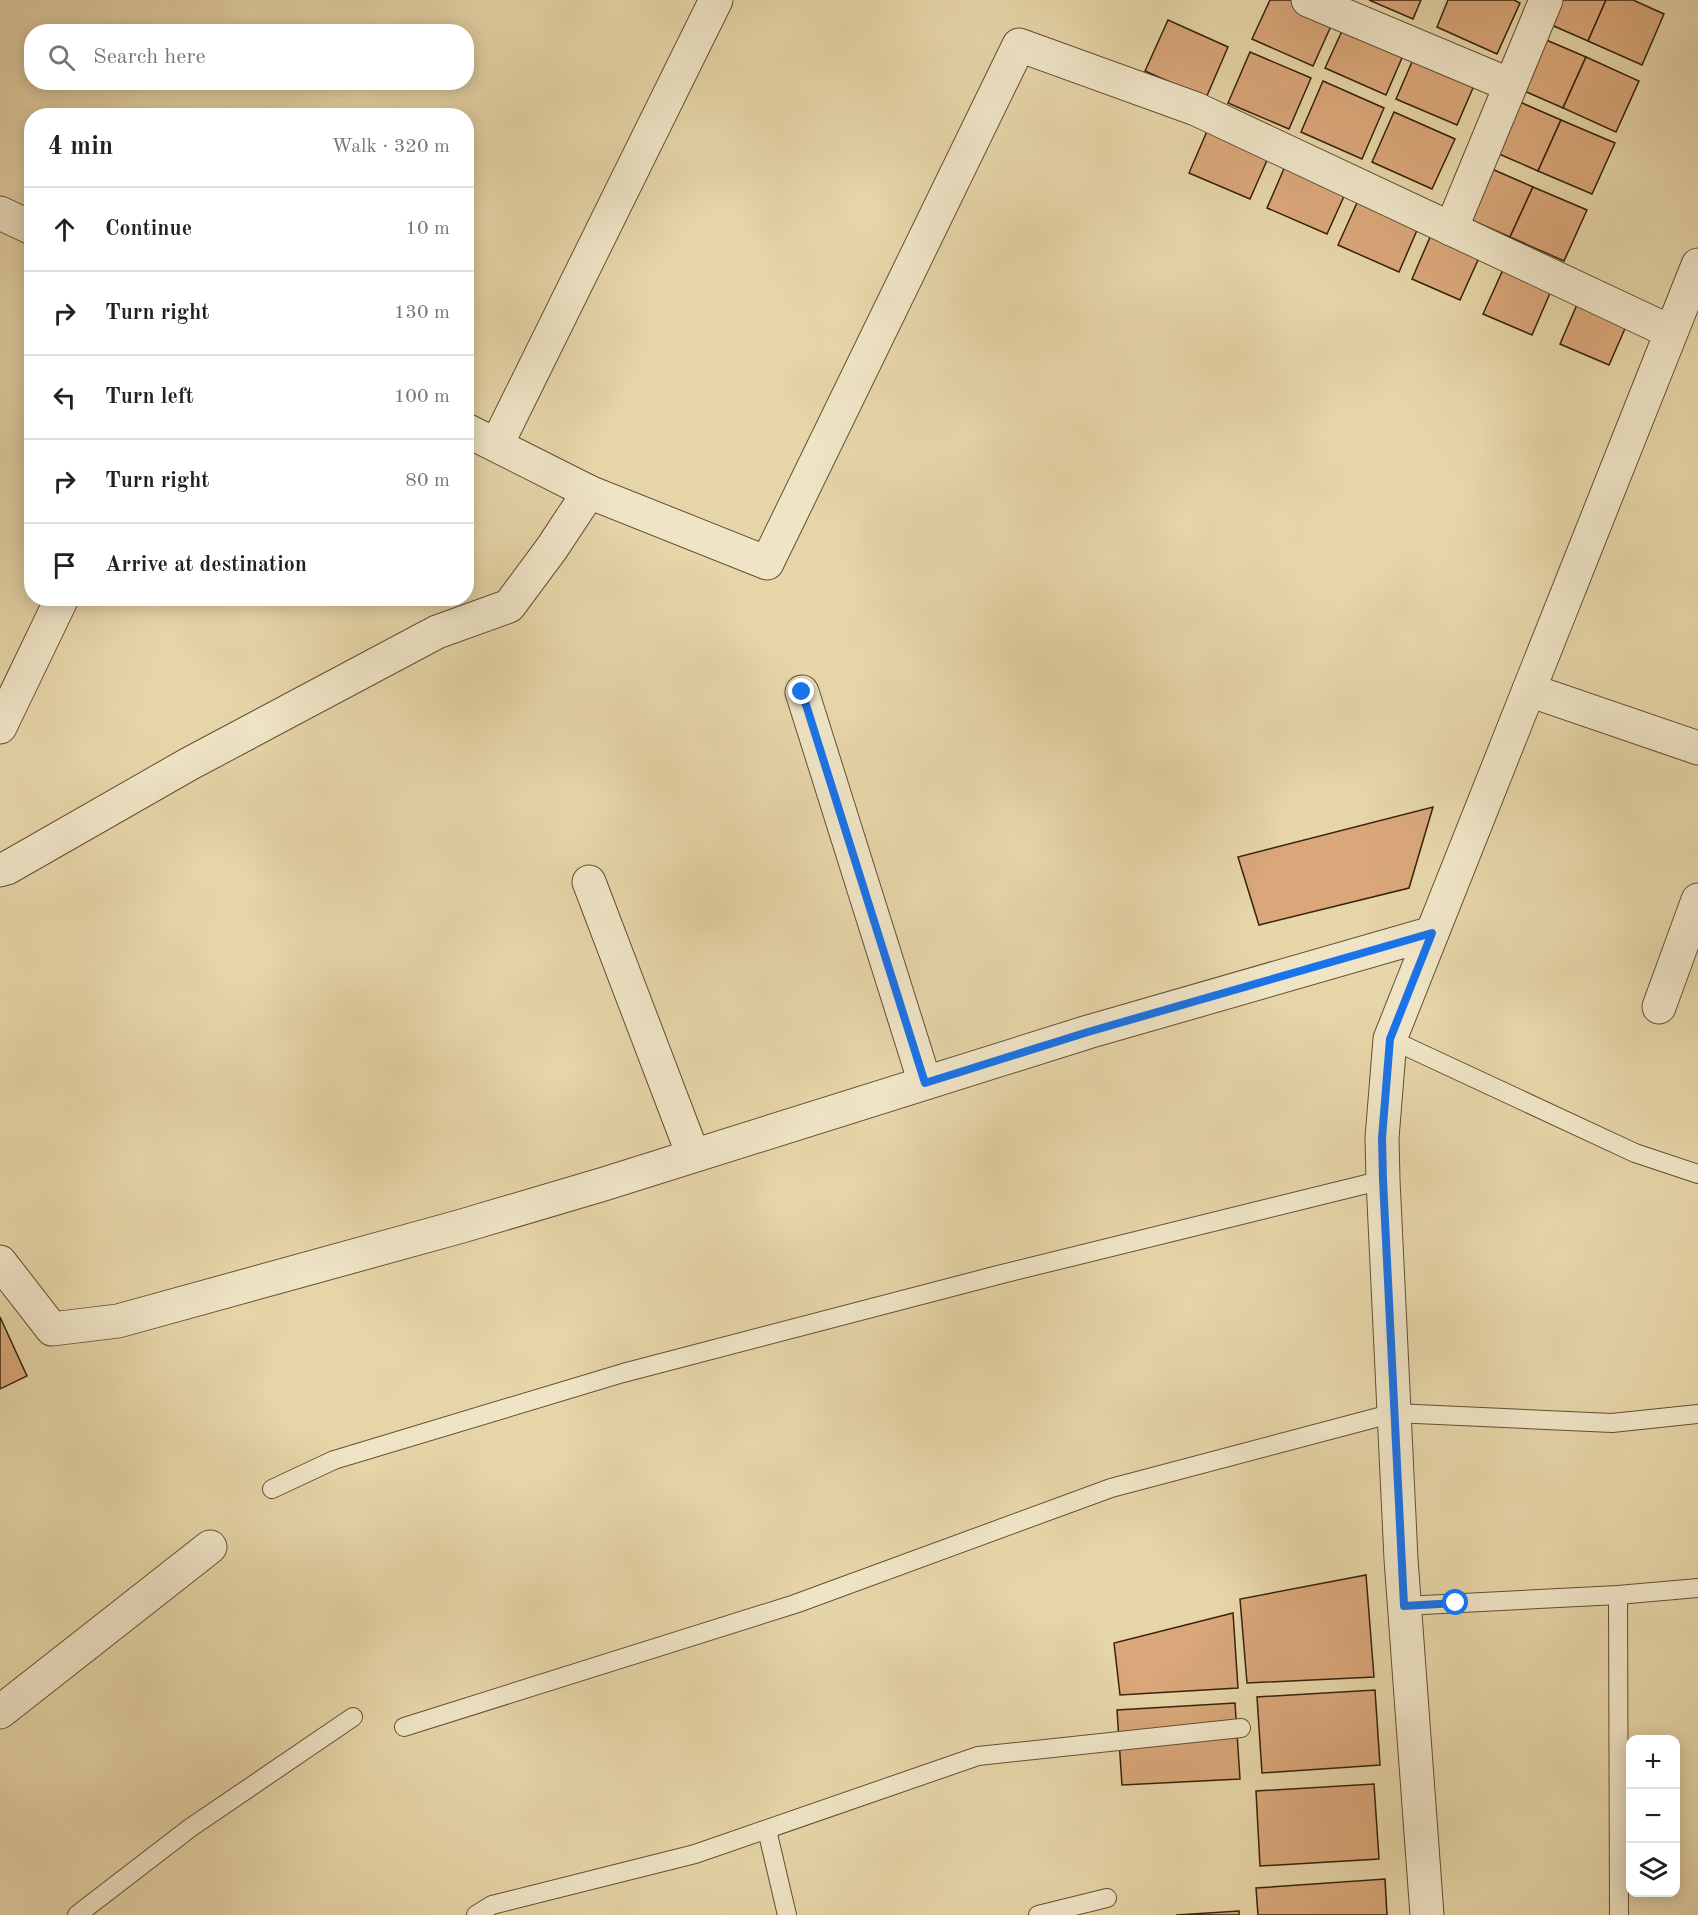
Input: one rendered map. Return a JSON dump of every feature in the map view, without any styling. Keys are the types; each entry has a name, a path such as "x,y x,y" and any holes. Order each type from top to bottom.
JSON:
{"street":[{"path":"497,444 716,0"},
{"path":"1308,0 1510,85"},
{"path":"1451,229 1546,0"},
{"path":"474,434 589,492 767,562 1019,45 1196,109 1671,332"},
{"path":"0,213 24,224"},
{"path":"1426,1915 1404,1606 1383,1180 1382,1138 1390,1039 1698,265"},
{"path":"0,870 189,764 437,632 509,606 552,548 589,492"},
{"path":"0,727 58,606"},
{"path":"1529,690 1698,748"},
{"path":"802,692 925,1083"},
{"path":"589,882 693,1155"},
{"path":"1659,1007 1698,900"},
{"path":"0,1262 52,1329 118,1321 462,1226 1088,1032 1432,933"},
{"path":"0,1712 210,1547"}],"lane":[{"path":"1390,1039 1635,1153 1698,1174"},
{"path":"272,1489 334,1461 624,1373 987,1278 1383,1180"},
{"path":"404,1727 795,1604 1111,1488 1394,1413 1612,1423 1698,1414"},
{"path":"1404,1606 1618,1595 1698,1588"},
{"path":"1618,1595 1619,1915"},
{"path":"77,1915 190,1828 353,1717"},
{"path":"476,1915 492,1905 695,1854 978,1756 1241,1728"},
{"path":"766,1830 788,1915"},
{"path":"1038,1915 1107,1898"}],"building":[{"path":"1270,0 1301,0 1336,15 1313,66 1252,39"},
{"path":"1369,0 1421,0 1413,19"},
{"path":"1448,0 1514,0 1520,3 1497,54 1437,27"},
{"path":"1549,0 1606,0 1588,41 1540,20"},
{"path":"1606,0 1633,0 1664,14 1642,65 1588,41"},
{"path":"1348,18 1408,44 1386,95 1325,68"},
{"path":"1168,20 1228,47 1206,98 1145,71"},
{"path":"1537,36 1586,57 1563,108 1515,87"},
{"path":"1418,48 1479,74 1457,125 1396,99"},
{"path":"1250,52 1311,78 1289,129 1228,103"},
{"path":"1586,57 1639,81 1616,132 1563,108"},
{"path":"1323,81 1384,108 1362,159 1301,132"},
{"path":"1513,99 1561,120 1538,171 1490,150"},
{"path":"1394,112 1455,139 1432,189 1372,162"},
{"path":"1561,120 1615,143 1592,194 1538,171"},
{"path":"1211,122 1272,149 1250,199 1189,173"},
{"path":"1289,157 1350,183 1327,234 1267,208"},
{"path":"1485,166 1533,187 1510,237 1462,216"},
{"path":"1533,187 1587,210 1564,261 1510,237"},
{"path":"1361,194 1421,221 1399,272 1338,245"},
{"path":"1434,228 1483,249 1460,300 1412,279"},
{"path":"1506,263 1554,284 1532,335 1483,314"},
{"path":"1582,293 1631,315 1609,365 1560,344"},
{"path":"1433,807 1409,888 1259,925 1238,857"},
{"path":"0,1317 27,1376 0,1389"},
{"path":"1366,1575 1374,1677 1247,1683 1240,1599"},
{"path":"1233,1613 1238,1688 1120,1695 1114,1643"},
{"path":"1375,1690 1380,1765 1262,1773 1257,1697"},
{"path":"1235,1703 1240,1779 1122,1785 1117,1710"},
{"path":"1374,1784 1379,1859 1260,1866 1256,1791"},
{"path":"1385,1879 1387,1915 1258,1915 1256,1888"},
{"path":"1239,1911 1239,1915 1176,1915"}],"route":[{"path":"802,692 925,1083 1088,1032 1432,933 1390,1039 1382,1138 1383,1180 1404,1606 1456,1603"}]}
